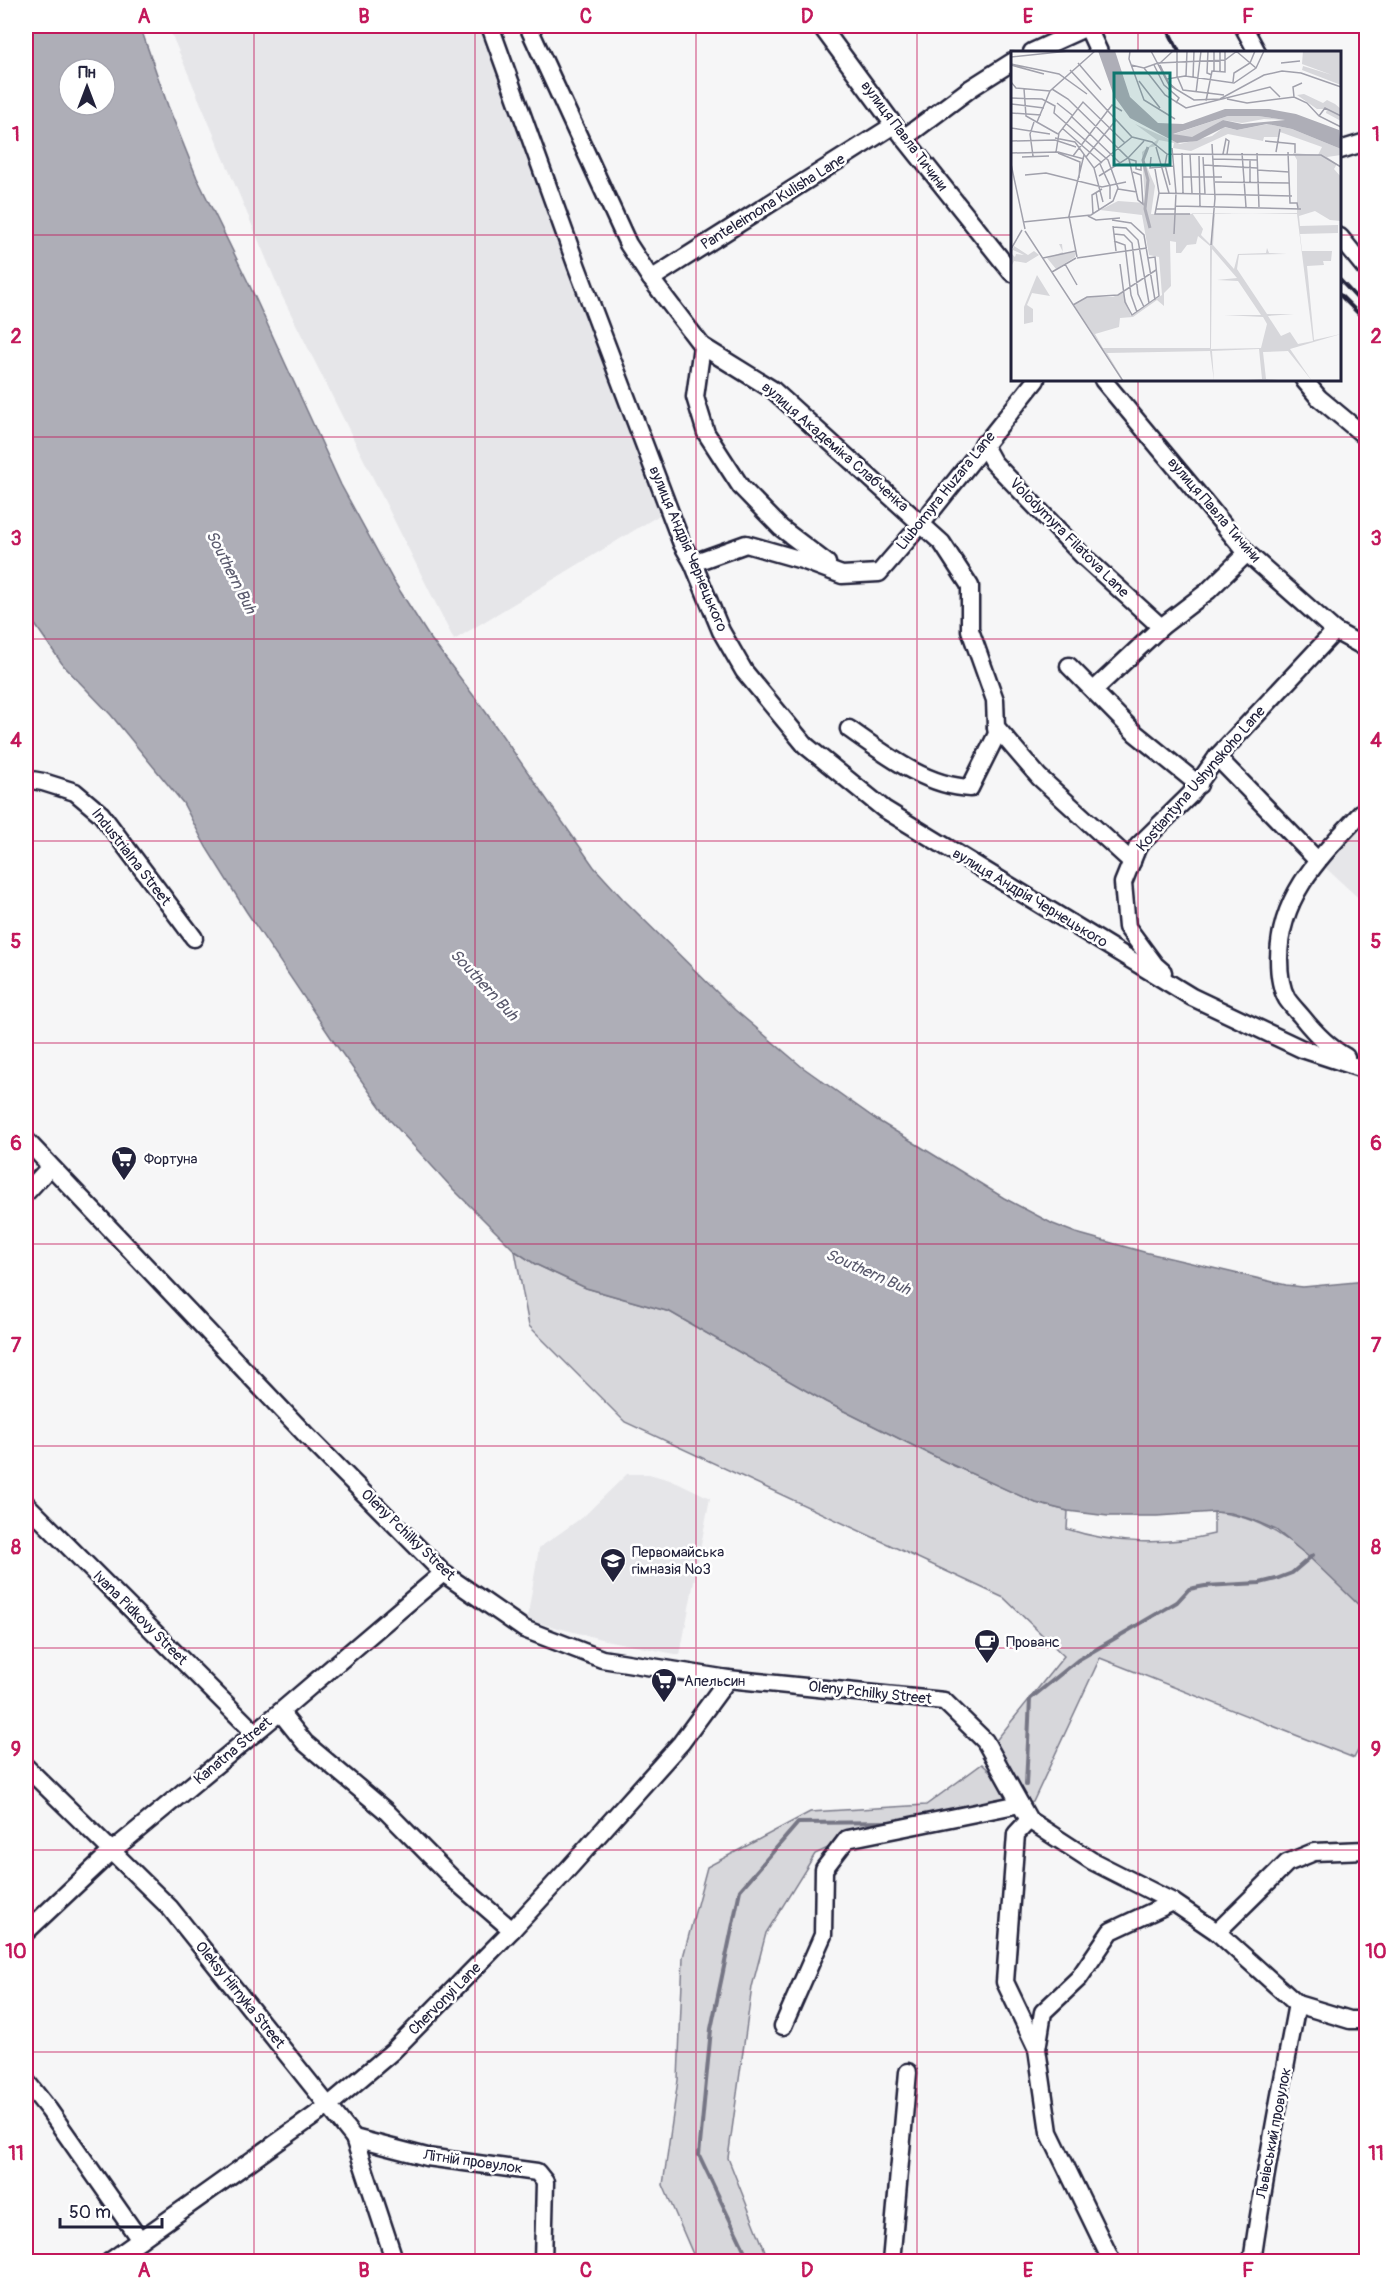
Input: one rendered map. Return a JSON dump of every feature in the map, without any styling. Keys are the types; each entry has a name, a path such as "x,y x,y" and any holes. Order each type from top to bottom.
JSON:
{"street":[{"name":"вулиця Андрія Чернецького","path":"490,26 577,267 682,544 693,563 721,631 744,671 805,745 884,809 1192,997 1302,1049 1366,1070"},
{"name":"вулиця Академіка Слабченка","path":"528,26 628,244 651,279 702,346 773,390 942,543 970,586 970,630 995,700 996,727"},
{"name":"вулиця Павла Тичини","path":"821,26 899,132 1011,272"},
{"path":"1034,51 1087,26 1099,51"},
{"path":"1242,26 1256,51"},
{"name":"Panteleimona Kulisha Lane","path":"651,279 1011,63"},
{"path":"1341,150 1366,142"},
{"path":"1341,238 1366,269"},
{"path":"702,346 695,397 706,433 741,487 781,528 842,575"},
{"name":"Liubomyra Huzara Lane","path":"842,575 879,573 922,523 1035,381"},
{"name":"вулиця Павла Тичини","path":"1104,381 1248,553 1335,631 1366,648"},
{"path":"1305,381 1320,398 1366,436"},
{"name":"Volodymyra Filatova Lane","path":"983,444 993,462 1082,555 1161,627"},
{"path":"693,563 746,544 802,560 842,575"},
{"path":"1094,690 1161,627 1208,591 1248,553"},
{"name":"Kostiantyna Ushynskoho Lane","path":"1192,997 1155,965 1127,927 1123,884 1138,846 1199,785 1216,758 1335,631"},
{"path":"1069,666 1135,733 1199,785"},
{"path":"849,729 905,767 957,787 970,788 997,734 996,727"},
{"path":"996,727 1039,777 1132,862"},
{"path":"1216,758 1317,861"},
{"name":"Industrialna Street","path":"26,779 75,792 101,814 194,938"},
{"path":"1366,808 1317,861 1288,906 1279,944 1279,976 1287,999 1333,1050 1366,1070"},
{"name":"Oleny Pchilky Street","path":"26,1140 307,1436 443,1573 524,1629 602,1659 728,1679 944,1701 985,1741 1029,1820 1092,1861 1173,1902 1217,1932 1297,2004 1350,2020 1366,2020"},
{"path":"26,1193 50,1167"},
{"name":"Ivana Pidkovy Street","path":"26,1504 255,1733"},
{"name":"Kanatna Street","path":"26,1932 112,1851 443,1573"},
{"name":"Chervonyi Lane","path":"109,2262 328,2106 393,2051 512,1930 681,1743 728,1679"},
{"path":"280,1712 305,1743 387,1812 453,1879 512,1930"},
{"name":"Oleksy Hirnyka Street","path":"26,1767 170,1908 354,2138 395,2262"},
{"path":"783,2026 823,1935 824,1869 847,1839 1020,1804"},
{"path":"1029,1820 1016,1834 1005,1982 1037,2049 1049,2132 1112,2262"},
{"path":"1217,1932 1287,1863 1314,1852 1366,1850"},
{"path":"1037,2049 1043,2012 1079,1978 1111,1931 1173,1902"},
{"name":"Львівський провулок","path":"1252,2262 1264,2177 1297,2004"},
{"path":"891,2262 908,2072"},
{"path":"26,2081 140,2240"},
{"name":"Літній провулок","path":"354,2138 427,2157 537,2172 545,2182 543,2262"}],"shaded area":[{"path":"168,26 483,26 520,124 551,222 666,511 454,640 282,296"},
{"path":"1366,808 1366,905 1317,860"},
{"path":"515,1251 535,1264 586,1288 670,1312 826,1402 946,1462 1036,1503 1068,1511 1067,1529 1103,1538 1140,1542 1196,1538 1214,1534 1214,1512 1238,1516 1279,1534 1316,1563 1366,1612 1366,1736 1354,1758 1100,1658 1033,1802 1028,1804 994,1743 1064,1656 1004,1598 625,1422 529,1326"},
{"name":"Первомайська гімназія №3","path":"627,1474 649,1474 677,1482 710,1498 680,1655 605,1640 527,1620 539,1548 584,1516"},
{"path":"982,1764 1000,1780 1009,1801 853,1836 815,1854 766,1933 752,1987 728,2158 769,2261 696,2261 663,2185 678,2080 683,1957 707,1867 810,1812 926,1805"}],"water":[{"name":"Southern Buh","path":"26,26 140,26 168,106 197,178 248,282 341,485 393,580 428,635 485,711 594,867 623,899 735,1010 801,1066 877,1120 1004,1198 1053,1224 1076,1233 1144,1252 1286,1285 1303,1287 1366,1281 1366,1612 1310,1558 1276,1530 1253,1520 1231,1513 1214,1512 1157,1516 1108,1516 1068,1511 1036,1503 946,1462 826,1402 670,1312 586,1288 535,1264 515,1251 453,1189 389,1119 246,911 206,847 183,803 111,715 63,665 34,623 26,606"}],"waterway":[{"path":"1026,1785 1030,1699 1078,1660 1177,1602 1189,1589 1260,1583 1276,1579 1292,1573 1313,1555"},
{"path":"750,2262 699,2155 711,2029 740,1890 798,1823 896,1822"}],"railway":[{"path":"1166,26 1178,51"},
{"path":"1341,281 1366,308"},
{"path":"1341,296 1366,321"}],"place":[{"name":"Фортуна","path":"124,1182"},
{"name":"Первомайська гімназія №3","path":"613,1584"},
{"name":"Прованс","path":"987,1665"},
{"name":"Апельсин","path":"664,1704"}]}
